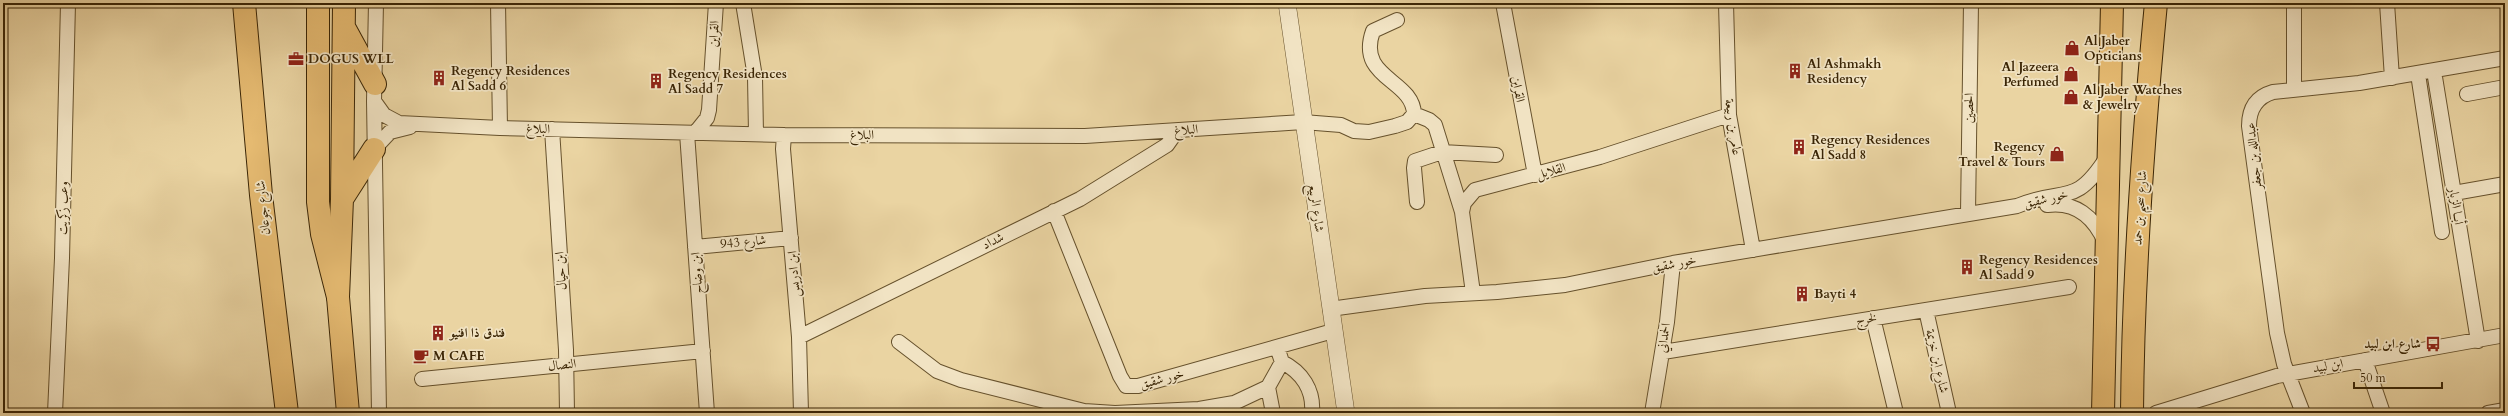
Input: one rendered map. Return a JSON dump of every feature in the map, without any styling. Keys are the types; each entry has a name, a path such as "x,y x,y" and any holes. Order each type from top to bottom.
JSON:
{"main road":[{"name":"شارع جوعان","path":"244,3 262,194 287,413"},
{"path":"344,3 342,199 338,297 348,413"},
{"path":"2103,413 2112,3"},
{"path":"2144,3 2154,28"},
{"name":"شارع سحيم بن حمد","path":"2132,413 2134,303 2156,3"},
{"path":"318,8 318,202 322,234 338,297"},
{"path":"344,27 374,92"},
{"path":"342,199 374,149"}],"street":[{"name":"وعب زكريت","path":"55,413 62,258 68,3"},
{"path":"376,3 374,149 379,413"},
{"path":"498,3 500,128"},
{"name":"القراين","path":"691,133 707,118 709,110 716,3"},
{"path":"743,3 755,77 756,134"},
{"name":"شارع الربيع","path":"1287,3 1346,413"},
{"name":"القراين","path":"1503,3 1535,175"},
{"name":"عامر بن ربيعة","path":"1726,3 1729,115 1753,250"},
{"name":"الحصين","path":"1968,213 1971,3"},
{"path":"2294,3 2294,90"},
{"path":"2387,3 2392,78"},
{"path":"1397,20 1373,31 1371,39 1373,59 1378,72 1402,89 1414,105 1414,114 1429,120 1435,125 1442,152 1462,212 1473,293"},
{"name":"عبدالله بن جعفر","path":"2303,413 2288,373 2275,320 2249,118 2253,105 2262,96 2273,92 2392,78 2505,58"},
{"name":"أبــا الزبار","path":"2434,71 2478,341"},
{"path":"2418,74 2442,232"},
{"path":"2467,94 2505,86"},
{"name":"البلاغ","path":"374,92 390,120 421,126 784,135 1085,136 1304,122 1341,125 1354,131 1369,132 1401,124 1414,114"},
{"name":"القلايل","path":"1462,212 1468,196 1475,190 1600,157 1729,115"},
{"name":"البلاغ","path":"374,149 390,132 421,126"},
{"name":"ابن حيال","path":"552,129 567,365 567,413"},
{"name":"شداد","path":"799,337 1080,199 1167,145 1177,131"},
{"name":"ابن وضاح","path":"691,133 696,247 707,413"},
{"name":"ابن ادريس","path":"784,135 783,149 792,238 799,337 800,413"},
{"path":"1417,202 1414,168 1415,161 1431,154 1442,152 1496,155"},
{"name":"خور شقيق","path":"1330,309 1412,297 1565,285 1673,263 2017,206 2037,199 2076,191 2092,179 2108,157"},
{"path":"2454,193 2505,184"},
{"name":"خور شقيق","path":"2017,206 2031,207 2059,204 2075,207 2093,222 2106,242"},
{"name":"خور شقيق","path":"1054,211 1120,376 1126,386 1138,386 1333,331"},
{"name":"شارع 943","path":"696,247 792,238"},
{"name":"الحمداني","path":"1652,413 1663,352 1673,263"},
{"name":"لخرج","path":"1663,352 2069,287"},
{"name":"شارع ابن خزيمة","path":"1926,310 1949,413"},
{"path":"1873,318 1896,413"},
{"name":"ابن لبيد","path":"2156,413 2288,373 2478,341 2505,335"},
{"path":"899,342 943,373 961,380 1053,409 1115,413 1198,409 1234,403 1268,387 1282,362"},
{"path":"1277,347 1282,362 1295,369 1303,376 1313,407 1312,413"},
{"name":"النصال","path":"422,380 703,351"},
{"path":"2365,360 2383,413"},
{"path":"1268,387 1273,413"},
{"path":"2488,413 2505,410"}],"place":[{"name":"Al Jaber Opticians","path":"2072,48"},
{"name":"DOGUS WLL","path":"296,59"},
{"name":"Al Ashmakh Residency","path":"1795,71"},
{"name":"Al Jazeera Perfumed","path":"2071,74"},
{"name":"Regency Residences Al Sadd 6","path":"439,78"},
{"name":"Regency Residences Al Sadd 7","path":"656,81"},
{"name":"Al Jaber Watches & Jewelry","path":"2071,97"},
{"name":"Regency Residences Al Sadd 8","path":"1799,147"},
{"name":"Regency Travel & Tours","path":"2057,154"},
{"name":"Regency Residences Al Sadd 9","path":"1967,267"},
{"name":"Bayti 4","path":"1802,294"},
{"name":"فندق ذا افنيو","path":"438,333"},
{"name":"شارع ابن لبيد","path":"2433,344"},
{"name":"M CAFE","path":"421,356"}]}
